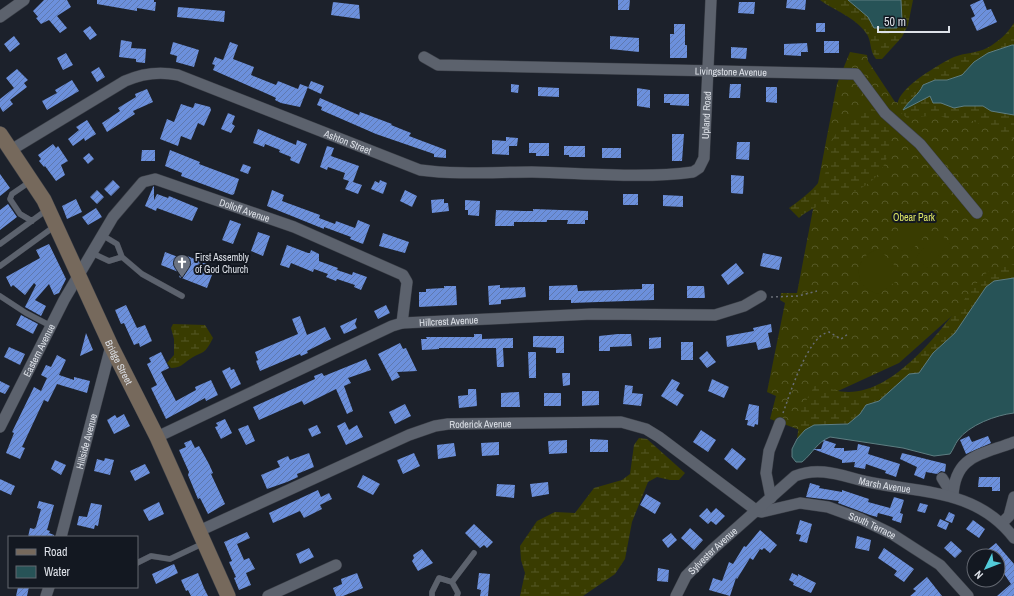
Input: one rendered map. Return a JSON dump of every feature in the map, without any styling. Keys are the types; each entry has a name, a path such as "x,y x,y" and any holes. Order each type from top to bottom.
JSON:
{"main road":[{"name":"Bridge Street","path":"0,134 31,181 56,225 111,346 157,437 228,596"}],"street":[{"path":"0,17 24,0"},
{"name":"Upland Road","path":"704,158 711,0"},
{"name":"Livingstone Avenue","path":"424,57 438,65 562,69 708,70 856,74 885,113 920,144 977,213"},
{"name":"Ashton Street","path":"11,150 125,82 137,76 162,72 193,80 420,170 435,172 682,174 693,172 699,168 704,158"},
{"name":"Dolloff Avenue","path":"79,275 113,217 135,189 143,182 154,179 294,227 404,275 407,282 402,323"},
{"name":"Eastern Avenue","path":"0,427 51,326 79,275"},
{"name":"Hillcrest Avenue","path":"157,437 392,326 402,323 592,314 715,315 744,306 761,296"},
{"name":"Hillside Avenue","path":"61,536 111,346"},
{"name":"Roderick Avenue","path":"202,537 409,435 428,428 448,424 609,421 634,424 659,437 757,511"},
{"path":"771,498 766,472 769,451 780,423"},
{"path":"953,496 955,478 961,466 970,460 1014,442"},
{"name":"Marsh Avenue","path":"757,511 795,476 807,472 822,471 873,483 953,496 983,511 1002,523 1014,538"},
{"path":"942,478 953,496"},
{"path":"1002,523 1009,516 1014,497"},
{"name":"South Terrace","path":"757,511 762,512 800,503 828,507 861,519 892,534 940,566 968,596"},
{"name":"Sylvester Avenue","path":"676,596 686,576 712,549 757,511"},
{"path":"268,596 336,565"}],"lane":[{"path":"31,181 12,194 10,199 20,214 32,221"},
{"path":"0,244 48,209"},
{"path":"0,266 56,225"},
{"path":"102,235 117,244 122,257 142,274 182,296"},
{"path":"92,253 109,261 122,257"},
{"path":"0,296 26,313 51,326"},
{"path":"138,562 151,556 170,559 202,537"},
{"path":"452,582 474,553"},
{"path":"432,596 432,592 439,578 452,582 458,593 457,596"}],"path":[{"path":"761,296 792,297 817,291"},
{"path":"780,423 794,377 816,340 824,332 829,332 841,339 848,334"}],"green space":[{"path":"820,0 848,0 868,17 874,28 883,29 902,20 901,0 913,0 908,25 902,37 882,59 876,59 872,53 868,36 861,27 851,18"},
{"path":"1014,23 1014,138 1003,135 973,121 948,119 938,115 907,118 901,113 898,106 899,100 903,92 911,85 939,65 954,57 987,48 1002,37"},
{"name":"Obear Park","path":"850,52 867,55 868,61 895,102 913,105 1014,101 1014,266 963,306 899,363 838,391 800,430 770,419 776,396 767,392 785,303 780,300 781,293 797,293 837,84"},
{"path":"866,108 873,109 881,115 888,128 890,136 887,157 881,170 872,180 861,188 810,210 799,218 789,208 812,190 826,173 830,164 831,145 840,127 849,117"},
{"path":"917,209 935,225 907,255 890,240"},
{"path":"938,232 950,243 927,268 916,257"},
{"path":"879,249 899,270 899,279 879,294 870,291 864,285 860,279 859,272 860,265 864,258 870,253"},
{"path":"1014,264 1014,278 994,281 986,287 955,333 933,353 919,373 909,374 879,401 866,405 860,414 848,424 820,426 802,434 797,439 801,409 817,382 839,391 860,391 881,383 901,370 919,354 985,274 994,269"},
{"path":"173,324 205,325 213,338 208,348 203,352 179,366 171,368 167,363 174,355 174,339 171,328"},
{"path":"639,438 647,439 685,473 679,480 670,480 657,477 648,482 632,522 625,559 615,574 583,596 520,596 525,573 521,560 520,546 537,521 555,512 575,513 594,488 622,480 630,474 634,445"}],"water":[{"path":"848,0 901,0 902,20 897,28 874,28 868,17"},
{"path":"1014,45 1014,115 991,111 983,106 964,106 954,108 941,103 933,103 930,96 903,110 919,92 923,85 935,80 947,80 962,75 974,62 988,53"},
{"path":"1014,278 1014,413 991,418 976,425 958,440 950,454 934,456 903,448 830,437 818,445 802,462 796,462 792,457 792,449 797,439 805,430 814,425 848,424 860,414 866,405 879,401 909,374 919,373 933,353 955,333 986,287 994,281"}],"building":[{"path":"44,0 67,0 71,7 57,16 67,28 60,33 49,20 41,24 36,18 38,17 33,11"},
{"path":"97,0 154,0 154,2 156,2 155,11 137,8 137,11 97,4"},
{"path":"618,0 630,0 629,10 618,10"},
{"path":"787,0 806,0 805,10 786,8"},
{"path":"983,0 987,10 991,9 997,22 977,31 971,18 975,16 970,5"},
{"path":"333,2 359,5 360,19 331,15"},
{"path":"739,2 755,2 754,14 738,13"},
{"path":"178,7 225,11 224,22 177,17"},
{"path":"816,23 825,23 825,32 816,32"},
{"path":"674,24 685,24 685,45 687,45 687,58 670,58 670,34 674,34"},
{"path":"90,26 97,35 90,40 83,31"},
{"path":"14,36 20,44 10,52 4,44"},
{"path":"610,36 639,38 639,52 610,49"},
{"path":"121,40 132,42 131,48 146,49 145,63 136,62 136,59 119,57"},
{"path":"824,41 839,41 839,53 824,53"},
{"path":"173,42 199,50 194,67 176,62 177,56 170,54"},
{"path":"230,42 238,45 233,59 254,67 251,75 276,85 278,81 298,89 300,84 308,87 300,107 281,103 275,100 276,98 272,96 213,70 215,65 212,64 215,57 223,60"},
{"path":"807,43 808,52 801,52 801,56 784,55 784,44"},
{"path":"731,47 747,48 746,59 731,58"},
{"path":"66,53 73,65 63,70 57,58"},
{"path":"99,67 105,77 97,82 91,72"},
{"path":"17,69 28,80 24,83 27,87 10,100 13,104 3,112 0,107 0,99 14,88 6,78"},
{"path":"72,80 79,91 47,110 42,101 57,93 55,90"},
{"path":"311,81 324,86 321,94 308,88"},
{"path":"511,84 519,85 518,93 511,92"},
{"path":"730,84 741,84 740,98 729,98"},
{"path":"538,87 559,88 559,97 538,96"},
{"path":"766,87 777,87 777,103 766,102"},
{"path":"637,88 650,90 650,108 637,106"},
{"path":"147,89 153,102 133,111 135,114 107,132 102,123 120,111 118,108 136,97 135,94"},
{"path":"664,94 689,94 689,106 670,105 670,103 664,103"},
{"path":"320,98 359,115 360,112 411,133 409,136 446,150 446,158 434,157 434,154 376,134 321,110 322,107 317,105"},
{"path":"195,103 210,107 211,110 204,126 198,123 191,140 181,136 178,146 160,139 167,119 174,122 181,104 193,108"},
{"path":"228,113 235,116 232,124 235,126 231,133 221,129"},
{"path":"87,120 96,134 85,141 84,138 73,146 68,139 79,130 76,127"},
{"path":"258,129 296,145 297,140 307,144 299,164 290,160 291,157 279,152 280,150 265,144 264,147 253,143"},
{"path":"672,134 684,134 682,161 672,161"},
{"path":"506,137 518,138 517,146 509,146 509,155 492,154 492,140 506,141"},
{"path":"737,142 750,142 749,160 736,159"},
{"path":"529,143 549,143 549,156 536,156 536,153 529,153"},
{"path":"53,144 56,148 58,146 68,161 61,165 65,175 56,181 45,166 44,167 39,161 41,159 38,155"},
{"path":"327,146 334,148 331,156 359,166 353,182 362,185 358,194 345,189 349,181 343,179 345,173 328,167 327,170 320,167"},
{"path":"564,146 585,146 585,157 569,157 569,155 564,155"},
{"path":"602,148 621,148 621,158 602,158"},
{"path":"142,150 155,150 155,161 141,161"},
{"path":"170,150 200,162 199,164 239,179 234,194 232,195 181,176 182,173 165,166"},
{"path":"89,153 94,159 88,164 83,158"},
{"path":"243,164 251,167 248,174 240,171"},
{"path":"0,174 10,188 0,196"},
{"path":"731,175 744,176 743,194 731,193"},
{"path":"113,180 120,187 111,196 104,189"},
{"path":"380,180 387,183 383,194 371,189 375,181 379,183"},
{"path":"154,186 154,200 157,194 168,198 169,196 198,208 192,221 157,208 156,211 145,206"},
{"path":"97,190 104,197 97,204 90,197"},
{"path":"272,190 284,195 282,201 320,215 319,218 335,224 336,221 355,228 358,220 370,225 363,244 350,239 351,237 324,227 324,229 267,206"},
{"path":"405,190 417,196 412,207 400,201"},
{"path":"623,194 638,194 638,205 623,205"},
{"path":"663,195 683,196 683,207 663,206"},
{"path":"76,199 82,212 67,219 62,206"},
{"path":"444,199 444,203 448,203 449,211 432,213 431,200"},
{"path":"465,200 480,201 479,216 468,215 468,210 465,210"},
{"path":"8,204 17,217 0,230 0,210"},
{"path":"96,208 102,217 88,225 82,217"},
{"path":"533,209 588,211 588,220 585,220 585,224 567,224 568,220 547,220 547,222 514,222 514,226 495,226 496,210 533,211"},
{"path":"230,220 241,224 233,244 222,240"},
{"path":"258,232 270,236 263,256 251,251"},
{"path":"383,233 409,242 405,253 379,246"},
{"path":"49,244 66,279 59,293 54,295 49,284 35,300 46,306 41,316 25,307 36,285 34,283 25,295 13,285 11,287 6,277 40,258 36,250"},
{"path":"287,245 308,253 310,253 311,250 319,254 319,261 338,268 337,270 352,275 353,272 367,277 361,290 354,287 355,285 326,277 328,274 314,269 313,272 291,263 289,268 280,265"},
{"path":"165,252 186,260 187,256 215,267 207,288 179,277 181,273 161,265"},
{"path":"763,253 782,257 779,270 760,266"},
{"path":"736,263 744,273 728,285 721,275"},
{"path":"642,284 654,284 654,300 571,303 571,300 549,300 549,286 577,285 578,291 642,289"},
{"path":"500,285 500,288 525,287 526,297 501,300 501,304 489,305 488,286"},
{"path":"444,286 456,286 457,305 419,307 419,292 426,292 426,289 444,288"},
{"path":"687,286 704,286 705,298 687,298"},
{"path":"126,305 137,328 145,325 152,341 140,347 139,343 134,345 124,323 121,324 115,310"},
{"path":"386,305 390,313 378,319 374,311"},
{"path":"21,315 38,324 33,334 16,325"},
{"path":"300,316 307,335 325,327 331,339 307,351 308,353 301,356 300,354 260,371 256,361 258,360 255,352 298,334 292,319"},
{"path":"357,318 355,324 357,328 344,334 340,326"},
{"path":"771,324 772,332 768,333 771,347 758,350 756,342 727,347 726,336 754,331 753,328"},
{"path":"86,333 93,350 80,356"},
{"path":"474,334 482,334 482,339 513,338 513,348 503,348 504,367 497,367 496,348 439,348 422,350 421,339 427,339 426,337 474,337"},
{"path":"631,334 632,346 610,347 610,351 599,351 599,336"},
{"path":"533,336 564,336 564,353 556,353 556,348 533,347"},
{"path":"661,337 661,348 649,349 649,338"},
{"path":"681,342 693,342 693,360 681,360"},
{"path":"400,343 403,349 406,348 417,371 397,372 400,377 392,381 378,354"},
{"path":"9,347 25,354 20,365 4,357"},
{"path":"707,351 716,362 707,368 699,358"},
{"path":"161,352 169,368 161,372 176,401 196,390 195,387 211,380 218,395 206,401 205,398 166,419 151,388 157,385 147,364 151,362 149,358"},
{"path":"528,352 536,352 536,378 529,378"},
{"path":"57,355 66,360 59,375 74,380 74,377 90,381 87,393 57,384 48,402 44,400 22,447 25,448 20,459 6,453 14,433 12,432 34,387 41,391 47,378 41,375 46,365 51,367"},
{"path":"366,359 371,370 348,378 351,383 344,386 353,411 347,414 336,389 304,405 302,401 259,420 253,407 315,379 314,376 322,373 324,376"},
{"path":"230,367 231,370 234,369 241,384 231,389 222,371"},
{"path":"562,373 570,373 570,385 563,386"},
{"path":"672,379 680,383 676,390 684,395 677,406 661,396"},
{"path":"712,379 729,387 724,398 708,391"},
{"path":"0,381 10,386 5,394 0,392"},
{"path":"625,385 633,386 632,393 643,394 641,406 623,404"},
{"path":"468,389 476,389 477,406 459,408 458,396 468,395"},
{"path":"582,391 599,391 599,405 582,406"},
{"path":"519,392 520,407 501,407 501,393"},
{"path":"544,393 561,393 561,406 544,406"},
{"path":"405,404 411,416 395,424 389,412"},
{"path":"749,404 759,406 758,425 755,424 754,427 747,425 748,420 745,420"},
{"path":"124,414 130,426 114,434 107,420 115,415 117,418"},
{"path":"225,419 232,433 221,439 215,427 218,426 216,423"},
{"path":"345,422 349,430 357,425 363,437 346,445 337,426"},
{"path":"248,425 255,441 246,445 238,429"},
{"path":"317,425 321,433 312,437 308,429"},
{"path":"701,430 716,440 708,452 693,442"},
{"path":"969,436 972,442 988,436 991,443 966,454 960,440"},
{"path":"590,439 608,440 608,452 590,452"},
{"path":"191,440 195,448 199,446 209,464 213,473 211,474 225,504 208,514 200,498 198,499 188,475 189,472 179,450 186,447 184,443"},
{"path":"567,440 567,453 549,454 548,441"},
{"path":"824,440 836,444 834,448 844,448 844,451 857,450 858,444 870,447 868,454 900,464 896,477 885,473 886,471 866,464 865,469 854,467 855,462 842,463 842,460 813,449 821,449"},
{"path":"499,442 499,455 482,456 481,443"},
{"path":"454,443 456,456 438,459 437,445"},
{"path":"732,448 746,459 737,470 724,459"},
{"path":"309,453 314,467 297,474 298,477 267,489 261,475 280,467 277,461 288,456 290,460"},
{"path":"414,453 420,466 403,474 397,460"},
{"path":"902,453 946,464 945,472 941,471 937,474 926,472 924,479 914,475 917,467 900,459"},
{"path":"105,458 114,460 110,475 94,471 97,459 104,461"},
{"path":"55,460 66,465 61,475 51,469"},
{"path":"145,464 150,473 135,481 130,471"},
{"path":"363,475 380,484 373,495 357,487"},
{"path":"979,477 1000,477 1000,491 992,491 992,487 978,487"},
{"path":"0,479 15,486 11,495 0,490"},
{"path":"548,482 549,494 532,497 530,484"},
{"path":"810,483 820,486 819,488 842,492 842,490 869,499 868,502 890,508 894,497 904,500 900,513 903,514 901,523 892,520 893,517 878,513 877,517 870,515 838,503 839,501 806,497"},
{"path":"497,484 515,485 514,498 496,496"},
{"path":"318,490 321,497 329,493 332,499 320,505 322,509 304,518 300,511 273,523 269,513"},
{"path":"646,494 661,503 655,514 640,505"},
{"path":"39,501 54,505 47,530 54,536 28,536 30,528 34,529 36,527 41,509 37,508"},
{"path":"159,502 164,514 149,521 143,510"},
{"path":"91,503 102,505 98,526 95,525 94,529 77,525 79,516 87,517"},
{"path":"920,503 928,505 925,513 917,511"},
{"path":"707,508 711,513 716,508 725,516 716,525 711,521 708,524 699,516"},
{"path":"949,512 955,515 952,523 945,520"},
{"path":"940,519 949,523 946,530 937,526"},
{"path":"800,520 812,524 807,543 799,541 801,535 796,534"},
{"path":"973,520 985,529 979,538 966,529"},
{"path":"474,524 493,542 487,548 484,545 480,548 465,533"},
{"path":"690,528 703,540 694,550 681,538"},
{"path":"760,530 777,545 770,553 764,548 762,550 760,549 753,560 750,558 737,579 736,578 730,596 709,590 713,578 722,581 729,562 733,564 744,546 746,547"},
{"path":"247,532 250,538 237,544 244,560 249,558 255,569 246,573 251,585 239,590 234,578 236,577 229,562 232,561 224,542"},
{"path":"671,533 677,540 668,548 662,540"},
{"path":"857,536 871,540 869,551 855,548"},
{"path":"951,541 962,551 955,558 944,548"},
{"path":"996,543 1000,548 990,548"},
{"path":"309,548 314,557 300,564 296,554"},
{"path":"884,548 914,569 904,582 894,575 897,571 878,558"},
{"path":"422,549 433,563 418,571 412,561 414,558 413,555"},
{"path":"1006,555 1014,564 1014,596 997,596 1011,584 1006,577"},
{"path":"174,564 178,573 156,584 152,574"},
{"path":"658,568 669,570 668,582 657,581"},
{"path":"198,573 208,596 191,596 188,590 186,591 181,580"},
{"path":"357,573 363,588 343,596 336,596 333,588 342,584 341,579"},
{"path":"479,573 490,574 488,596 480,596 481,590 477,589"},
{"path":"792,573 798,576 798,574 816,583 811,593 793,585 794,583 789,580"},
{"path":"927,577 942,596 910,596 916,591 913,589"},
{"path":"18,588 29,588 27,596 16,596"}],"place":[{"name":"First Assembly of God Church","path":"182,278"}]}
